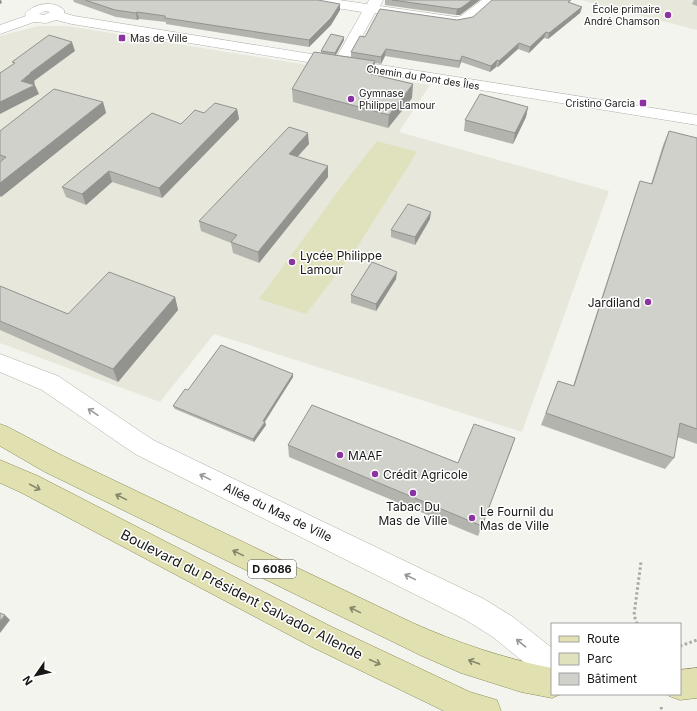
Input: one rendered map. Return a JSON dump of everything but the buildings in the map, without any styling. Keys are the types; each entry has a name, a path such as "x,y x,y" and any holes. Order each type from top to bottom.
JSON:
{"main road":[{"name":"D 6086","path":"0,434 54,464 388,626 472,662 530,679 551,683"},
{"name":"Boulevard du Président Salvador Allende","path":"0,471 29,484 322,637 468,706 486,711"},
{"path":"681,685 697,683"}],"street":[{"path":"311,0 374,4 456,21 466,19 490,0"},
{"path":"340,63 374,4"},
{"name":"Chemin du Pont des Îles","path":"0,30 36,9 42,20 55,15 72,20 697,120"},
{"name":"Allée du Mas de Ville","path":"0,363 50,383 144,447 474,609 503,627 551,666"}],"path":[{"path":"637,623 634,615 641,562"},
{"path":"681,646 697,640"}],"shaded area":[{"name":"École primaire André Chamson","path":"581,0 697,0 697,30"},
{"name":"Lycée Philippe Lamour","path":"38,26 68,26 430,85 399,132 609,191 522,432 214,334 160,402 0,343 0,36"}],"green space":[{"path":"377,141 417,152 356,249 306,314 259,299 345,182"}],"place":[{"name":"École primaire André Chamson","path":"668,15"},
{"name":"Mas de Ville","path":"122,38"},
{"name":"Gymnase Philippe Lamour","path":"351,99"},
{"name":"Cristino Garcia","path":"643,103"},
{"name":"Lycée Philippe Lamour","path":"292,262"},
{"name":"Jardiland","path":"648,302"},
{"name":"MAAF","path":"340,455"},
{"name":"Crédit Agricole","path":"375,474"},
{"name":"Tabac Du Mas de Ville","path":"413,493"},
{"name":"Le Fournil du Mas de Ville","path":"472,518"}]}
